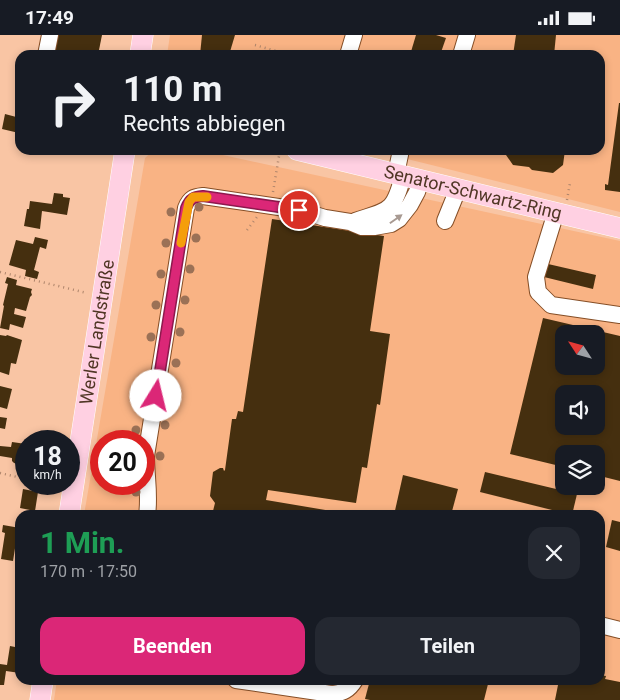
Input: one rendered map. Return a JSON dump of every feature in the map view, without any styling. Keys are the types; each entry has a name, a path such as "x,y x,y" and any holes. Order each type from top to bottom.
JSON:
{"main road":[{"path":"141,50 143,35"},
{"name":"Werler Landstraße","path":"70,510 124,155"},
{"name":"Senator-Schwartz-Ring","path":"318,155 620,228"},
{"path":"40,700 42,685"}],"street":[{"path":"47,50 50,35"},
{"path":"350,50 354,35"},
{"path":"462,50 466,35"},
{"path":"148,510 149,499 146,456 186,208 189,202 193,197 203,196 299,210 325,218 350,222 378,214 393,204 407,176 402,155"},
{"path":"445,221 458,189"},
{"path":"556,212 536,277 538,292 551,305 620,315"},
{"path":"605,626 620,630"},
{"path":"270,685 332,694 342,693 352,685"}],"path":[{"path":"255,45 272,50"},
{"path":"0,273 103,296"},
{"path":"0,473 15,476"}],"shaded area":[{"path":"170,35 620,35 620,212 391,155 605,155 605,50 168,50"},
{"path":"148,155 223,155 620,241 620,700 54,700 56,685 605,685 605,510 85,510 90,480 90,495 155,495 155,430 99,430 145,158"}],"building":[{"path":"55,35 102,35 99,50 53,50"},
{"path":"202,35 235,35 230,50 200,50"},
{"path":"416,35 436,35 446,38 442,50 412,50"},
{"path":"516,35 556,35 554,50 514,50"},
{"path":"619,103 620,192 605,190 605,184 608,185"},
{"path":"5,114 15,117 15,132 2,129"},
{"path":"506,155 564,155 563,165 553,173 513,165"},
{"path":"54,193 63,194 63,197 70,198 67,215 42,211 40,229 24,226 30,201 52,204"},
{"path":"272,219 384,236 370,331 390,334 380,405 377,404 367,468 362,467 356,503 268,490 266,500 325,510 213,510 215,503 210,496 213,472 220,468 225,470 232,419 236,419 238,411 243,412"},
{"path":"35,237 48,240 46,249 40,247 34,270 39,272 37,279 25,276 26,270 9,265 16,240 33,244"},
{"path":"548,264 596,275 593,289 544,277"},
{"path":"7,277 17,280 16,285 32,289 32,295 26,311 15,308 14,314 26,317 23,328 10,324 9,330 0,328 8,284 5,283"},
{"path":"543,318 573,325 555,325 555,375 605,375 605,332 620,336 620,481 605,477 605,445 555,445 555,465 510,454"},
{"path":"0,335 7,335 22,340 16,364 11,363 9,375 0,372"},
{"path":"0,386 12,389 7,409 0,407"},
{"path":"0,417 7,418 5,429 0,428"},
{"path":"12,442 15,442 15,463 12,458 0,456 0,446 11,447"},
{"path":"485,472 555,489 555,495 577,495 573,510 552,510 480,492"},
{"path":"403,475 458,489 452,510 395,510"},
{"path":"22,495 38,495 35,510 20,508"},
{"path":"612,520 620,522 620,551 606,547"},
{"path":"3,525 15,527 13,561 1,559 5,533 2,532"},
{"path":"10,646 15,647 15,672 6,671 4,685 0,685 0,664 7,665"},
{"path":"605,679 620,682 620,700 555,700 558,685 605,685"},
{"path":"369,685 488,685 484,700 365,699"}],"slow traffic":[{"path":"181,243 186,208 189,202 193,197 207,197"}],"route":[{"path":"156,396 186,208 189,202 193,197 203,196 299,210"}]}
